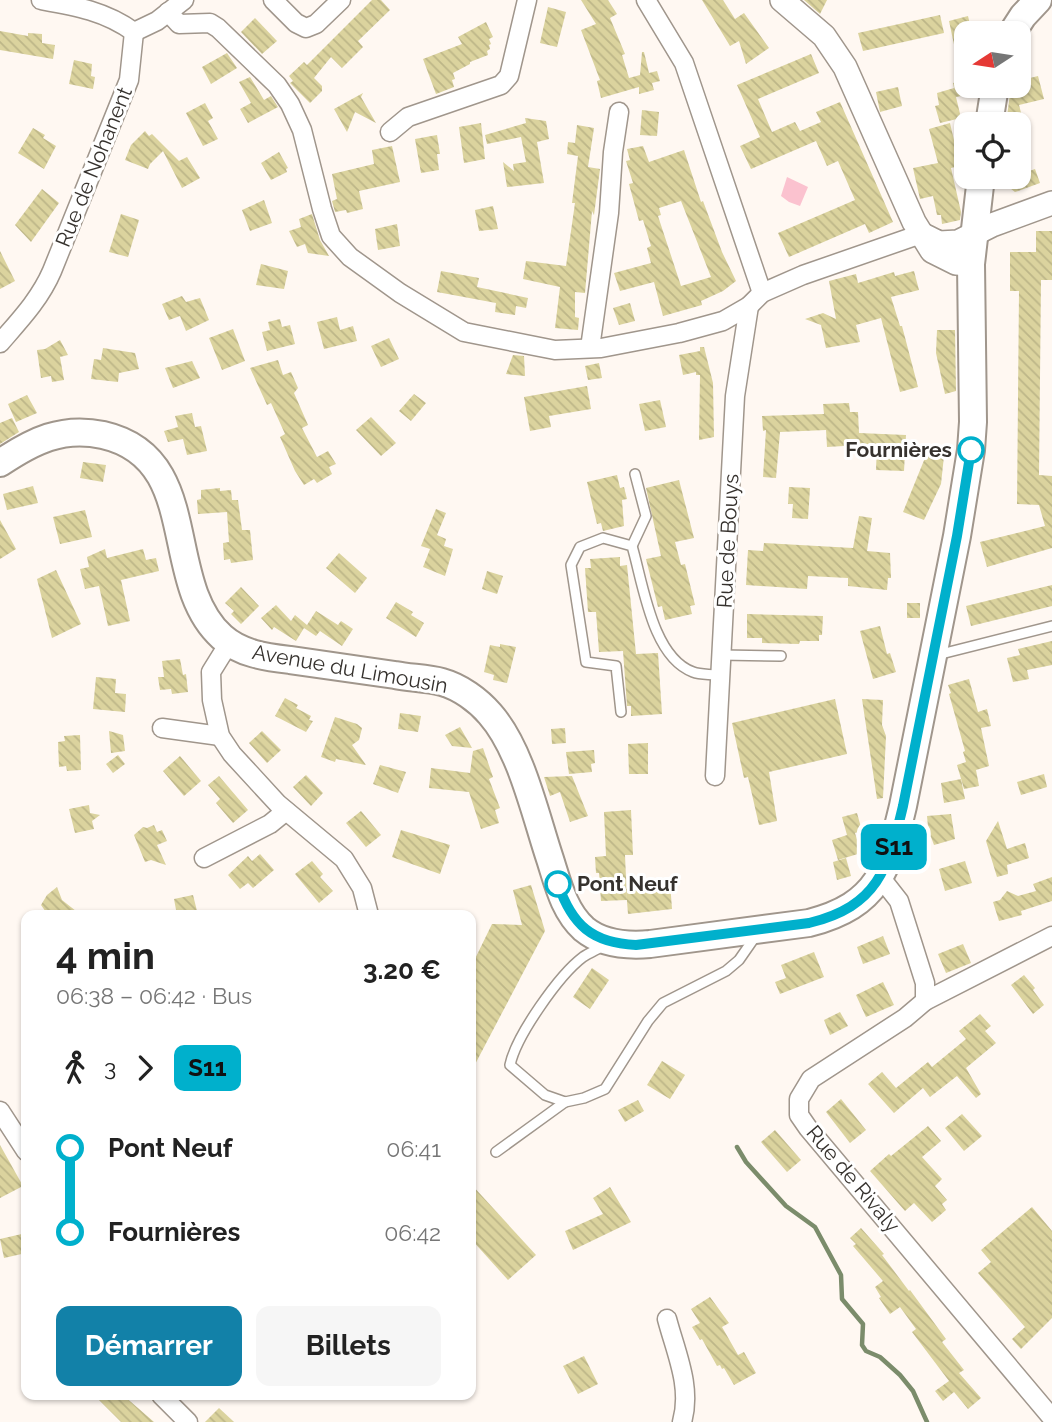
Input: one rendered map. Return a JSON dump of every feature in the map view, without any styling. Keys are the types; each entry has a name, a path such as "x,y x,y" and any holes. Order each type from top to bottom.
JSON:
{"main road":[{"name":"Avenue du Limousin","path":"0,463 38,440 71,432 84,431 109,436 133,446 160,472 201,609 212,628 229,643 261,656 442,682 473,699 490,713 510,742 564,903 584,929 595,936 610,942 649,944 830,918 847,909 881,878 894,847 903,806 957,536 971,450 971,264 980,189"}],"street":[{"path":"41,0 90,9 118,21 134,32 184,0"},
{"path":"273,0 296,23 306,28 316,24 341,0"},
{"path":"390,132 408,117 501,85 509,76 527,0"},
{"path":"646,0 684,63 762,293"},
{"path":"782,0 824,36 845,66 921,234 932,251 956,263 971,264"},
{"path":"168,12 178,24 210,23 218,28 277,85 290,104 302,130 321,209 331,236 351,257 400,293 464,332 555,350 590,348 679,333 723,321 750,306 762,293 803,275 921,234 939,243 958,242 1052,203"},
{"name":"Rue de Nohanent","path":"0,342 45,288 130,80 134,32"},
{"path":"590,348 609,213 619,112"},
{"name":"Rue de Bouys","path":"715,776 735,396 750,306"},
{"path":"229,643 211,672 212,700 220,736 286,811 344,859 362,888 368,910"},
{"path":"162,728 220,736"},
{"path":"204,858 270,824 286,811"},
{"path":"881,878 899,901 925,983 925,1001 1052,936"},
{"name":"Rue de Rivaly","path":"925,1001 905,1018 811,1079 799,1099 799,1115 954,1304 1052,1418"},
{"path":"0,1111 21,1143"},
{"path":"667,1319 684,1379 686,1400 682,1422"},
{"path":"166,1400 188,1422"}],"lane":[{"path":"635,474 646,516 632,546 657,633 670,657 692,672 720,676"},
{"path":"621,712 616,666 586,662 571,565 580,547 603,538 632,546"},
{"path":"932,656 1052,626"},
{"path":"721,655 781,656"},
{"path":"496,1152 565,1102 584,1098 605,1088 648,1021 663,1003 726,971 739,960 760,929"},
{"path":"565,1102 545,1095 518,1073 510,1065 513,1053 541,1006 564,975 583,957 610,942"}],"shaded area":[{"path":"787,177 808,187 800,206 781,196"}],"building":[{"path":"372,0 381,0 390,10 358,41 363,47 342,68 331,57 314,78 322,86 322,91 310,103 290,83 293,81 289,76 304,62 307,65"},
{"path":"581,0 608,0 617,14 610,18 625,54 622,55 629,78 640,75 644,52 649,73 657,71 660,81 652,83 654,90 639,94 639,87 601,98 597,81 600,80 581,30 596,24"},
{"path":"702,0 723,0 735,19 744,13 769,48 746,64 739,41 730,46"},
{"path":"804,0 827,0 820,14"},
{"path":"548,7 566,12 557,47 540,43"},
{"path":"940,15 944,33 863,51 858,33"},
{"path":"968,16 969,21 954,21 954,44 949,21"},
{"path":"255,18 277,41 262,54 241,32"},
{"path":"486,22 493,37 489,39 491,44 488,55 453,73 454,87 436,94 423,59 462,44 458,37"},
{"path":"0,31 28,36 28,33 42,34 42,43 55,45 53,59 0,50"},
{"path":"227,53 237,68 211,84 202,67"},
{"path":"811,54 819,73 758,99 772,132 795,122 800,131 821,122 816,112 840,102 893,222 869,233 865,224 789,257 778,233 855,200 838,161 827,166 816,141 751,169 740,146 760,137 737,85"},
{"path":"74,60 92,64 91,76 95,77 93,89 69,84"},
{"path":"1038,76 1044,99 1019,105 1021,112 1008,112 1009,98 1031,98 1031,78"},
{"path":"250,77 264,100 271,96 278,107 248,123 240,109 251,103 239,82"},
{"path":"898,87 902,106 880,112 876,92"},
{"path":"954,88 954,98 960,112 954,112 954,120 940,123 935,106 939,105 937,93"},
{"path":"363,93 361,97 376,123 355,112 347,132 334,109"},
{"path":"205,103 213,118 208,121 218,139 203,146 186,113"},
{"path":"642,110 659,112 657,136 640,135"},
{"path":"525,118 546,121 549,139 537,142 544,183 507,187 503,162 514,171 513,164 526,162 521,137 487,144 485,135 526,123"},
{"path":"481,123 485,159 464,163 459,127"},
{"path":"950,123 954,140 954,167 951,168 961,212 960,220 942,224 933,196 920,199 913,168 938,163 929,129"},
{"path":"577,125 594,128 588,167 600,169 594,215 592,211 585,293 575,292 578,330 555,328 560,287 523,279 526,261 566,266 575,203 572,203 578,156 567,154 568,142 575,143"},
{"path":"33,128 56,146 44,169 18,153"},
{"path":"145,131 149,136 152,134 179,161 187,157 200,178 182,188 163,151 148,169 125,160 131,145"},
{"path":"437,135 439,170 421,173 415,139"},
{"path":"392,146 400,182 359,191 363,209 347,213 346,210 335,212 332,201 337,199 332,174 374,164 372,150"},
{"path":"643,146 649,162 684,150 701,202 703,201 736,281 723,291 701,301 702,305 663,316 654,282 620,291 614,273 651,263 647,248 651,246 643,220 639,221 629,184 633,183 626,161 630,160 627,149","holes":["681,201 711,277 681,286 658,216 661,215 659,208"]},
{"path":"279,152 288,168 287,172 271,180 261,163"},
{"path":"1035,169 1040,183 1031,186 1031,170"},
{"path":"42,189 59,203 31,242 15,225"},
{"path":"264,200 272,223 250,231 242,210"},
{"path":"493,206 498,229 479,231 475,210"},
{"path":"121,214 139,220 128,257 109,252"},
{"path":"312,214 320,240 329,256 308,253 305,244 297,247 289,231 301,227 299,219"},
{"path":"397,224 400,246 378,250 375,229"},
{"path":"1036,231 1052,231 1052,280 1041,280 1039,475 1052,476 1052,548 987,567 980,542 1045,526 1039,505 1017,504 1019,291 1010,291 1010,252 1036,252"},
{"path":"0,251 15,281 0,289"},
{"path":"261,264 288,271 284,289 256,285"},
{"path":"441,271 479,278 477,287 528,298 526,308 516,306 515,315 495,312 496,303 437,292"},
{"path":"914,271 919,290 891,297 902,326 918,387 900,392 881,318 856,325 860,342 826,348 821,325 805,319 823,313 836,319 829,281 856,274 858,283 894,272 895,276"},
{"path":"182,296 186,302 200,298 209,320 186,331 180,316 169,320 162,304"},
{"path":"630,303 635,321 619,325 613,308"},
{"path":"337,317 340,330 353,326 357,341 324,349 317,322"},
{"path":"280,319 282,327 290,325 295,344 267,351 262,332 270,330 268,322"},
{"path":"233,329 245,361 222,370 209,338"},
{"path":"937,330 955,330 956,391 945,394 936,353"},
{"path":"389,338 399,359 381,367 371,346"},
{"path":"60,340 68,355 60,357 64,380 52,382 51,376 41,378 37,350 45,349"},
{"path":"700,347 704,347 713,383 714,437 699,440 700,375 696,375 696,372 683,375 679,355 700,351"},
{"path":"103,348 135,353 139,369 119,373 118,382 91,379 94,359 101,360"},
{"path":"513,355 524,356 525,376 506,374"},
{"path":"278,360 283,375 291,372 298,388 294,393 308,425 302,428 317,457 328,451 336,464 329,467 332,474 317,483 314,479 304,485 295,471 280,437 285,434 271,403 267,405 250,368"},
{"path":"192,361 200,378 173,388 165,368"},
{"path":"599,363 602,378 588,380 585,366"},
{"path":"587,386 591,409 549,416 551,427 530,431 524,397"},
{"path":"414,394 426,403 411,421 399,411"},
{"path":"27,395 37,413 16,422 8,404"},
{"path":"660,400 666,427 645,431 639,404"},
{"path":"849,403 850,412 858,412 859,433 906,435 904,471 876,470 877,444 827,447 826,430 780,432 776,478 763,477 766,430 763,431 762,416 824,414 823,404"},
{"path":"192,413 195,427 201,426 207,451 187,455 183,439 168,442 164,431 178,427 175,416"},
{"path":"371,417 396,443 381,456 356,430"},
{"path":"12,418 19,432 0,444 0,423"},
{"path":"929,448 944,449 944,456 941,484 924,520 903,512"},
{"path":"83,462 106,465 103,482 80,478"},
{"path":"617,475 620,488 624,487 627,499 622,500 624,526 603,531 601,523 597,524 587,482"},
{"path":"679,480 694,538 675,542 681,565 685,564 695,605 690,606 692,614 665,620 662,606 658,607 646,559 661,556 646,488"},
{"path":"33,486 38,503 7,510 3,494"},
{"path":"789,487 810,488 808,519 792,518 793,504 788,504"},
{"path":"220,488 220,491 231,490 232,500 238,500 242,530 250,530 253,560 231,563 230,559 224,560 223,543 229,542 227,512 198,514 197,500 201,499 201,490"},
{"path":"436,509 446,513 437,535 446,539 444,546 453,549 445,576 423,567 430,549 421,546"},
{"path":"85,510 92,537 60,544 53,517"},
{"path":"859,516 872,518 867,551 890,553 891,578 888,578 887,590 848,586 848,578 808,576 807,589 746,585 748,550 763,551 764,543 853,548"},
{"path":"0,520 16,549 0,559"},
{"path":"105,549 107,558 143,549 146,560 156,558 159,571 121,580 130,621 108,626 99,586 85,589 80,569 89,567 87,557"},
{"path":"339,553 367,578 355,593 326,568"},
{"path":"620,557 620,566 627,565 636,654 658,653 662,714 631,716 631,706 627,706 623,651 599,652 596,612 588,612 585,568 591,568 590,559"},
{"path":"56,570 81,624 52,638 37,579"},
{"path":"487,571 503,576 497,594 482,589"},
{"path":"1052,585 1052,606 971,626 966,606"},
{"path":"241,587 259,606 241,624 231,614 234,611 225,603"},
{"path":"396,602 413,612 411,615 424,623 416,637 386,618"},
{"path":"907,603 920,603 920,618 907,618"},
{"path":"276,605 291,621 295,615 307,625 316,611 338,625 341,621 353,629 342,646 320,631 316,636 304,628 296,641 274,627 272,630 261,618"},
{"path":"747,614 823,616 822,635 819,635 819,641 800,641 799,644 762,643 762,638 747,638"},
{"path":"880,626 887,654 890,653 896,672 873,679 860,631"},
{"path":"1052,641 1052,665 1027,670 1029,679 1013,682 1007,658 1020,655 1018,649"},
{"path":"500,644 516,647 507,683 493,680 494,675 484,672 490,645 500,647"},
{"path":"180,659 183,675 186,674 188,692 172,694 171,689 160,690 158,677 164,677 162,661"},
{"path":"96,677 116,679 115,693 126,694 125,712 93,709"},
{"path":"969,679 978,712 987,709 991,726 981,728 989,766 976,770 979,786 964,789 957,765 966,762 965,751 948,685"},
{"path":"285,698 311,716 309,720 313,721 306,732 275,716"},
{"path":"835,699 847,754 769,772 777,821 759,825 748,777 744,778 732,723"},
{"path":"862,699 883,700 882,725 886,736 883,798 877,799"},
{"path":"400,713 421,716 418,732 398,729"},
{"path":"335,717 362,728 359,740 352,745 366,765 336,759 335,762 321,757"},
{"path":"460,727 472,748 452,746 445,735"},
{"path":"565,728 566,743 552,744 551,729"},
{"path":"109,731 123,735 125,751 111,753"},
{"path":"262,731 281,750 267,763 249,743"},
{"path":"80,735 81,770 67,771 66,766 59,767 58,742 65,741 64,736"},
{"path":"648,743 648,774 629,774 628,744"},
{"path":"483,748 493,777 489,779 500,808 495,810 499,823 481,829 469,792 429,788 431,768 470,773 473,751"},
{"path":"594,750 595,763 591,764 592,772 569,774 566,752"},
{"path":"118,755 125,764 113,773 106,764"},
{"path":"180,756 201,781 184,796 163,771"},
{"path":"380,765 406,772 398,793 373,784"},
{"path":"1044,774 1047,787 1021,795 1017,782"},
{"path":"306,775 323,793 311,806 293,787"},
{"path":"219,776 248,810 233,823 216,803 220,799 208,785"},
{"path":"572,776 588,816 570,822 560,792 550,796 544,777"},
{"path":"961,779 965,799 944,803 941,783"},
{"path":"89,805 90,813 100,815 92,821 94,829 75,833 69,809"},
{"path":"631,810 633,855 625,855 627,900 601,901 595,857 606,856 604,812"},
{"path":"361,811 381,835 366,847 346,823"},
{"path":"857,813 862,831 855,833 861,853 838,860 832,840 847,835 842,817"},
{"path":"951,814 955,839 934,845 929,837 927,816"},
{"path":"998,821 1007,849 1025,843 1029,858 1007,865 1008,874 997,877 986,841"},
{"path":"154,825 157,832 162,830 167,841 157,845 166,865 151,860 145,862 134,835 143,827"},
{"path":"401,830 450,845 440,874 392,857"},
{"path":"260,854 274,870 253,888 248,883 240,889 228,875 248,856 252,861"},
{"path":"846,858 851,876 837,880 833,862"},
{"path":"312,861 323,874 320,877 333,891 319,903 295,874"},
{"path":"965,861 972,883 945,891 939,869"},
{"path":"1052,877 1052,901 1021,911 1022,915 999,921 993,902 1000,900 1007,891 1018,896 1036,891 1033,884"},
{"path":"670,882 672,909 628,914 626,889 654,887 654,883"},
{"path":"531,885 545,931 476,1062 476,957 492,924 522,925 513,890"},
{"path":"57,887 62,900 75,910 44,910 41,905 47,895"},
{"path":"193,895 197,910 176,910 174,899"},
{"path":"883,936 890,954 863,964 857,947"},
{"path":"963,944 971,963 946,973 938,954"},
{"path":"814,952 824,977 780,994 775,982 786,978 781,965"},
{"path":"592,968 609,980 590,1009 573,997"},
{"path":"1024,975 1044,1005 1033,1014 1011,985"},
{"path":"883,982 894,1005 866,1017 856,995"},
{"path":"840,1012 848,1026 830,1035 824,1020"},
{"path":"980,1014 991,1026 985,1031 996,1043 966,1068 981,1094 976,1098 957,1076 930,1097 923,1088 894,1113 868,1084 882,1072 896,1088 928,1062 932,1067 966,1039 959,1031"},
{"path":"662,1061 685,1075 670,1099 647,1085"},
{"path":"841,1099 866,1130 850,1143 826,1112"},
{"path":"638,1100 644,1111 625,1122 618,1110"},
{"path":"962,1114 982,1136 964,1151 945,1128"},
{"path":"928,1126 941,1141 922,1157 942,1179 935,1186 947,1200 942,1204 946,1210 932,1222 914,1203 905,1211 870,1171"},
{"path":"775,1130 801,1160 787,1172 761,1142"},
{"path":"0,1145 21,1187 0,1198"},
{"path":"610,1187 631,1222 573,1250 565,1231 603,1214 593,1198"},
{"path":"476,1189 536,1255 508,1280 476,1245"},
{"path":"1032,1207 1052,1231 1052,1318 1021,1349 1012,1339 1025,1327 978,1273 991,1262 981,1250"},
{"path":"861,1228 884,1254 882,1255 946,1339 942,1342 964,1370 959,1373 981,1398 968,1409 954,1392 943,1401 935,1391 949,1381 912,1332 916,1329 900,1307 890,1314 879,1298 881,1297 875,1287 883,1281 853,1246 856,1244 850,1238"},
{"path":"21,1234 21,1254 4,1258 0,1239"},
{"path":"710,1297 729,1323 722,1327 738,1355 744,1352 756,1373 734,1385 724,1368 717,1366 692,1327 700,1323 691,1309"},
{"path":"584,1356 598,1384 578,1394 563,1366"},
{"path":"99,1400 129,1400 154,1422 121,1422"},
{"path":"219,1408 234,1422 205,1422"}],"waterway":[{"path":"737,1147 746,1162 786,1206 815,1227 841,1275 842,1299 863,1324 862,1345 866,1351 880,1357 900,1375 913,1391 927,1422"}],"bus line":[{"name":"S11","path":"558,884 564,903 584,929 610,942 636,945 809,923 830,918 847,909 871,890 881,878 894,847 957,536 971,450"}],"place":[{"name":"Fournières","path":"971,450"},
{"name":"Pont Neuf","path":"558,884"}]}
